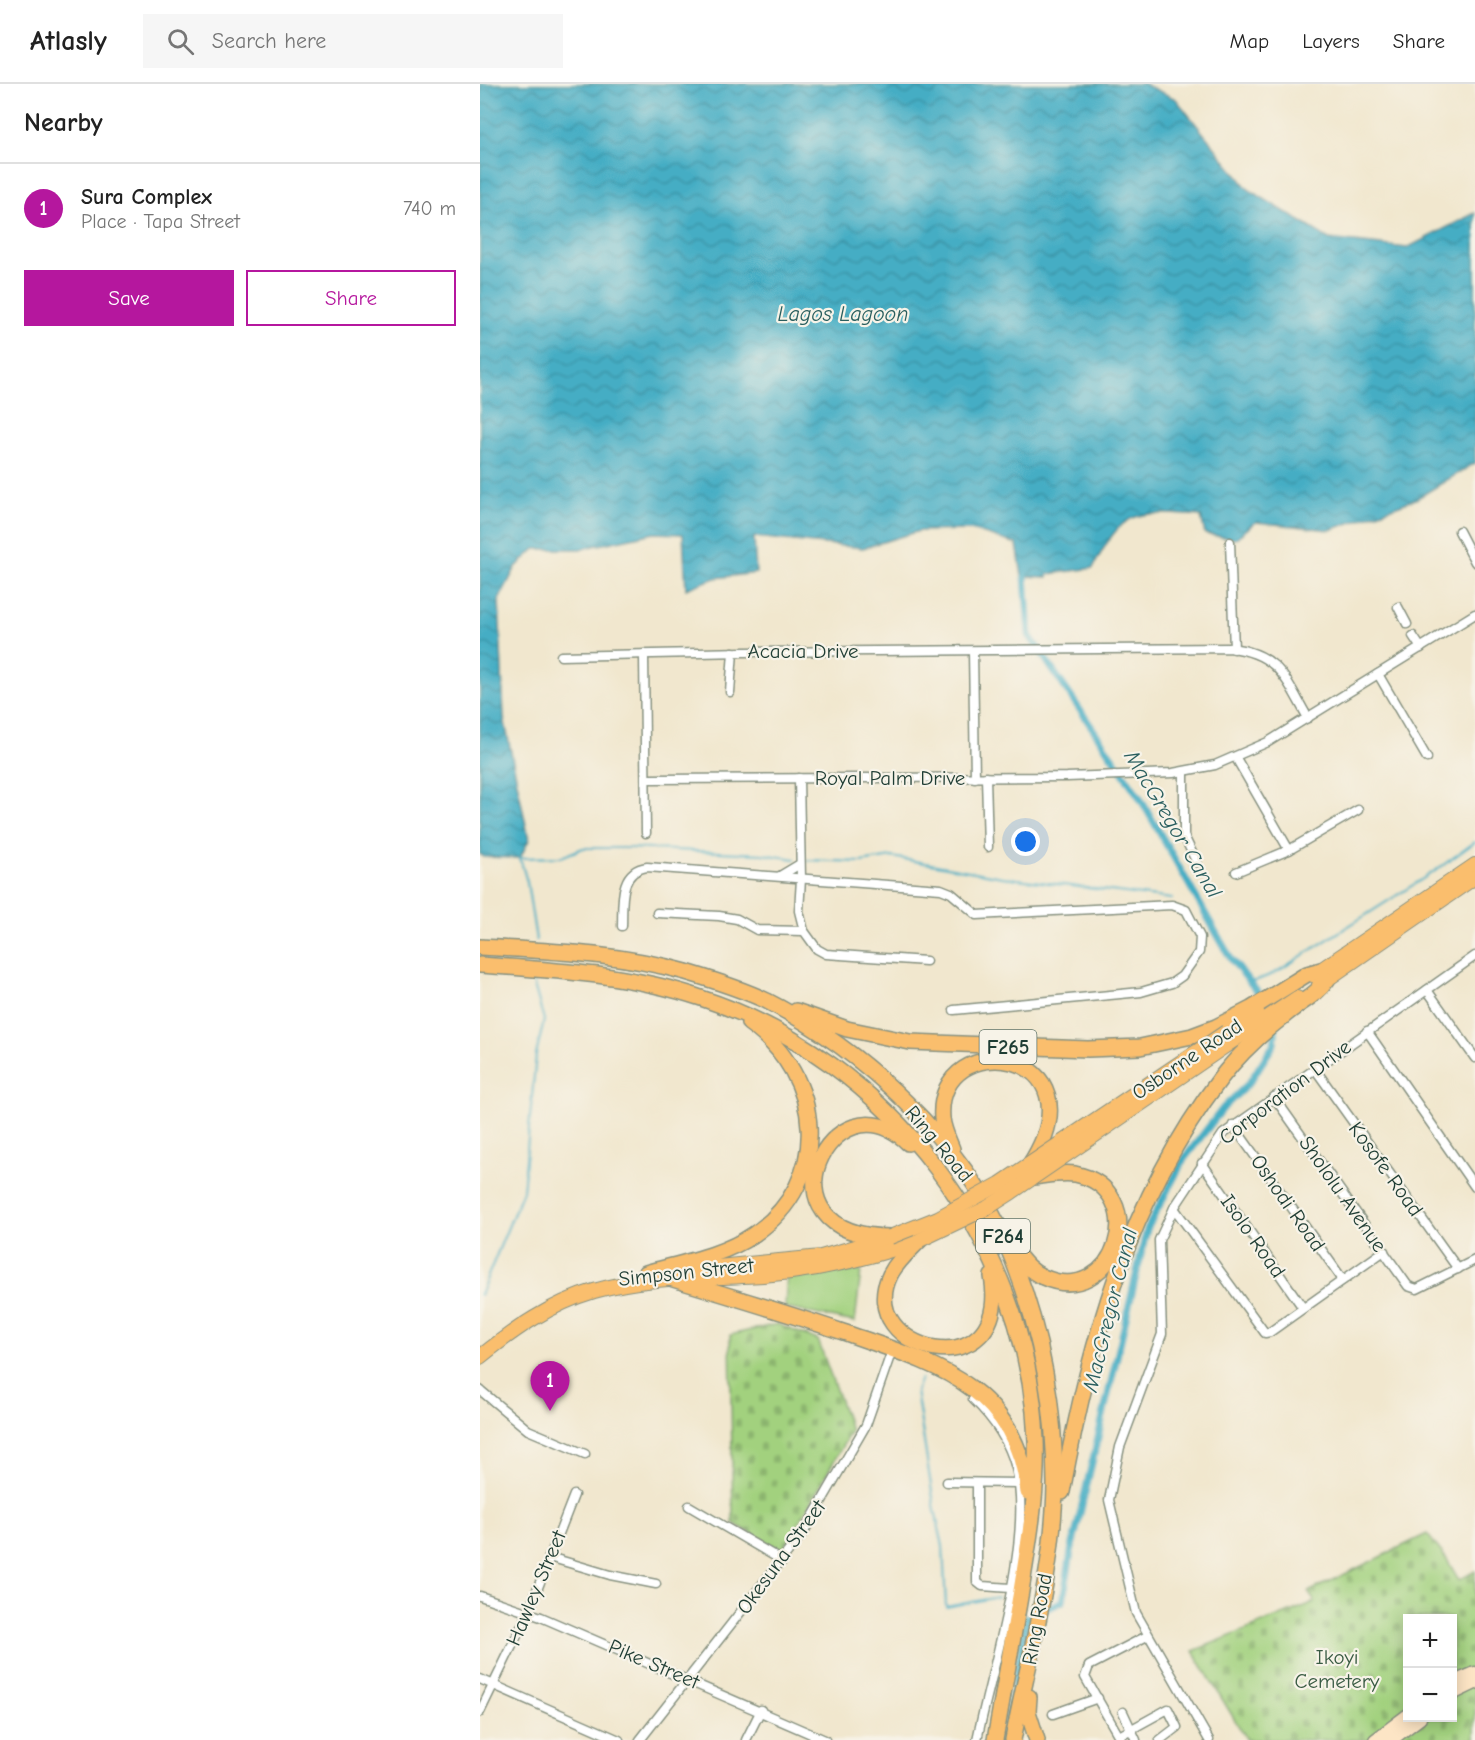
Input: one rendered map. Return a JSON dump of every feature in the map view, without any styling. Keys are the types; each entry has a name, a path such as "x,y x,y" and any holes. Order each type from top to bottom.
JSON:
{"highway":[{"name":"Ring Road","path":"480,947 546,951 662,966 765,1000 858,1061 910,1108 956,1157 983,1198 1006,1243 1030,1306 1047,1376 1055,1482 1051,1539 1033,1650 1013,1740"},
{"name":"Ring Road","path":"480,965 546,969 630,980 679,991 725,1006 771,1026 832,1064 892,1115 957,1196 989,1258 1015,1321 1030,1385 1036,1468 1025,1566 995,1740"},
{"name":"F265","path":"765,1000 847,1029 893,1040 936,1045 1088,1049 1164,1043 1216,1027 1258,1019 1285,1000 1307,974 1324,975"},
{"path":"1051,1539 1087,1366 1124,1257 1165,1166 1197,1111 1235,1061 1258,1019 1285,1000 1321,989 1324,975"},
{"path":"646,1273 739,1244 755,1234 784,1205 804,1168 810,1145 809,1111 798,1077 770,1040 725,1006"},
{"path":"956,1157 944,1128 942,1104 951,1082 970,1064 984,1060 1008,1060 1032,1072 1045,1089 1050,1102 1049,1125 1031,1172 1076,1174 1089,1179 1108,1194 1118,1214 1118,1242 1105,1266 1093,1275 1066,1283 1041,1277 1026,1265 1006,1243"},
{"path":"890,1237 867,1237 843,1229 820,1206 814,1188 819,1158 832,1140 850,1129 877,1126 905,1140 920,1155 931,1161"},
{"name":"F265","path":"920,1240 902,1258 888,1283 887,1306 897,1328 914,1343 933,1349 955,1348 970,1342 988,1325 995,1305 989,1258"},
{"path":"669,1280 733,1295 840,1331 924,1360 961,1380 992,1408 1015,1441 1026,1475 1030,1528"},
{"path":"985,1740 994,1693 1011,1647"},
{"path":"1033,1650 1028,1712 1037,1740"}],"main road":[{"name":"F265","path":"1324,975 1475,865"},
{"name":"F265","path":"1324,975 1475,878"},
{"name":"Osborne Road","path":"765,1269 856,1261 920,1240 987,1208 1031,1172 1258,1019"},
{"name":"Osborne Road","path":"765,1269 821,1257 890,1237 956,1209 1031,1172"},
{"name":"Simpson Street","path":"480,1346 524,1313 563,1294 621,1276 765,1269"},
{"path":"480,1357 536,1316 563,1302 606,1289 765,1269"},
{"path":"1457,1681 1475,1673"},
{"path":"1457,1692 1475,1683"},
{"path":"1375,1740 1403,1717"},
{"path":"1391,1740 1415,1722"}],"street":[{"path":"1459,531 1475,562"},
{"path":"1230,542 1234,649"},
{"path":"1398,607 1407,624"},
{"name":"Royal Palm Drive","path":"647,779 975,778 1184,772 1236,758 1308,718 1475,614"},
{"path":"1413,636 1421,648"},
{"name":"Acacia Drive","path":"561,656 1031,649 1248,650 1270,660 1280,670 1308,718"},
{"path":"973,651 975,778"},
{"path":"730,692 733,652"},
{"path":"644,654 646,833"},
{"path":"1378,674 1427,758"},
{"path":"1236,758 1289,850"},
{"path":"1184,772 1184,836 1197,863"},
{"path":"986,777 988,847"},
{"path":"799,778 801,879 799,911 804,931 817,949 826,954 926,961"},
{"path":"1236,872 1289,850 1358,810"},
{"path":"780,876 800,864"},
{"path":"622,926 627,878 638,868 780,876 940,889 951,893 977,915 1172,905 1186,910 1200,937 1198,952 1182,976 1157,989 1071,1000 954,1010"},
{"path":"790,929 799,911"},
{"path":"657,913 737,919 757,930 804,931"},
{"name":"Corporation Drive","path":"1209,1740 1147,1636 1137,1613 1110,1512 1110,1486 1120,1447 1159,1347 1163,1321 1157,1250 1163,1229 1216,1141 1233,1125 1475,956"},
{"path":"1427,990 1475,1058"},
{"path":"1367,1032 1475,1187"},
{"name":"Kosofe Road","path":"1315,1069 1458,1269"},
{"name":"Shololu Avenue","path":"1274,1097 1413,1290 1458,1269"},
{"name":"Oshodi Road","path":"1233,1125 1343,1280"},
{"name":"Isolo Road","path":"1202,1163 1303,1308"},
{"path":"1174,1208 1265,1333 1270,1332 1384,1251"},
{"path":"1458,1269 1475,1260"},
{"path":"669,1280 676,1288 721,1297 919,1366 954,1383 981,1407 1004,1438 1012,1456 1018,1483 1019,1531 1010,1588 977,1740"},
{"name":"Okesuna Street","path":"640,1740 783,1561 836,1480 866,1425 890,1356"},
{"path":"480,1390 528,1430 585,1454"},
{"path":"947,1482 1018,1483"},
{"path":"977,1484 977,1582 982,1586 1010,1588"},
{"name":"Hawley Street","path":"480,1712 528,1613 574,1495"},
{"path":"689,1506 783,1561"},
{"path":"549,1557 610,1575 656,1584"},
{"name":"Pike Street","path":"480,1596 528,1613 690,1679 825,1740"},
{"path":"1147,1636 1089,1666 1085,1677 1120,1738 1170,1710 1177,1727 1160,1740"},
{"path":"480,1679 619,1740"},
{"path":"1053,1714 1098,1698"},
{"path":"746,1740 761,1710"},
{"path":"1123,1712 1136,1740"}],"green space":[{"path":"787,1271 861,1271 855,1322 785,1308"},
{"path":"777,1324 818,1340 851,1431 783,1551 733,1523 730,1335"},
{"name":"Ikoyi Cemetery","path":"1427,1534 1446,1558 1459,1580 1475,1571 1475,1740 1247,1740 1193,1651 1315,1602 1308,1592"}],"water":[{"name":"Lagos Lagoon","path":"480,84 1144,84 1176,99 1248,189 1329,239 1407,248 1475,213 1475,463 1416,499 1330,530 1256,522 1235,539 1205,534 1201,516 1147,514 1135,517 1124,523 1114,533 1093,568 1049,574 1048,577 1022,576 1017,544 971,530 919,531 863,548 754,537 756,573 715,578 686,589 683,534 654,533 580,549 535,549 516,567 499,600 504,718 529,840 520,858 483,857 480,854"}],"waterway":[{"name":"MacGregor Canal","path":"1025,576 1029,635 1140,798 1231,959 1265,1001"},
{"path":"1250,983 1275,973 1435,871 1475,842"},
{"path":"536,940 527,882 520,858 561,857 583,848 630,848 763,854 795,859"},
{"path":"806,860 861,862 892,857 1002,877 1172,899"},
{"path":"480,1295 523,1191 536,1055 544,1020 532,978"},
{"name":"MacGregor Canal","path":"1004,1740 1027,1618 1063,1601 1071,1552 1147,1229 1184,1159 1224,1107 1249,1083 1274,1044 1276,1024"},
{"path":"921,1378 916,1391 935,1511 943,1546 946,1607 998,1597"},
{"name":"MacGregor Canal","path":"1023,1613 1027,1618"}],"place":[{"name":"Sura Complex","path":"550,1411"}]}
